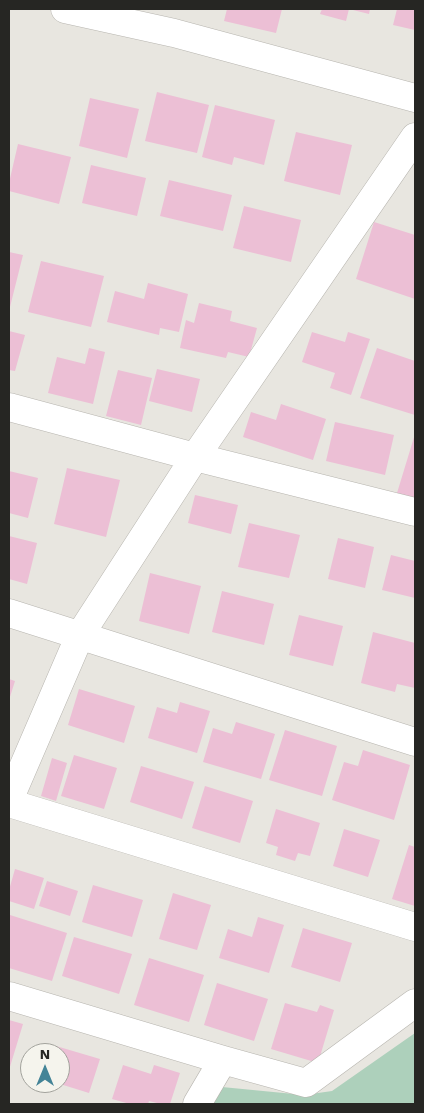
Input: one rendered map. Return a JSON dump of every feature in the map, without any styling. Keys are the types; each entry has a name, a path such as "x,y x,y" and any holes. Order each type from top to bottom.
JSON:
{"street":[{"path":"65,9 174,33 415,98"},
{"path":"415,137 195,457 80,635 9,801 415,927"},
{"path":"9,408 415,512"},
{"path":"9,613 415,742"},
{"path":"9,996 306,1083 415,1003"},
{"path":"197,1104 223,1060"}],"green space":[{"path":"415,1033 415,1104 213,1104 222,1087 304,1095 332,1091"}],"building":[{"path":"227,9 282,9 276,33 224,21"},
{"path":"322,9 349,9 346,21 320,14"},
{"path":"349,9 370,9 369,14"},
{"path":"397,9 415,9 415,30 393,25"},
{"path":"157,92 209,105 197,153 145,141"},
{"path":"90,98 139,109 127,158 79,146"},
{"path":"215,105 275,120 264,165 234,157 232,165 202,157"},
{"path":"296,132 352,145 340,195 284,181"},
{"path":"18,144 71,157 59,204 9,191 9,183"},
{"path":"91,165 146,178 137,216 82,203"},
{"path":"169,180 232,195 223,231 160,216"},
{"path":"244,206 301,220 291,262 233,248"},
{"path":"374,222 415,235 415,299 356,279"},
{"path":"9,252 23,255 9,311"},
{"path":"41,261 104,276 91,327 28,312"},
{"path":"148,283 188,294 179,332 160,328 159,335 107,322 115,291 144,299"},
{"path":"199,303 232,311 230,321 257,328 249,357 228,352 226,358 180,348 186,320 194,323"},
{"path":"9,331 25,335 15,371 9,370"},
{"path":"312,332 345,342 348,332 370,339 351,395 330,388 335,373 302,362"},
{"path":"89,348 105,352 93,404 48,393 57,357 85,364"},
{"path":"377,348 415,361 415,415 360,398"},
{"path":"157,369 200,379 192,412 149,401"},
{"path":"118,370 152,378 141,425 106,416"},
{"path":"281,404 326,419 313,460 243,437 251,412 276,420"},
{"path":"335,422 394,435 385,475 326,461"},
{"path":"415,434 415,498 397,493"},
{"path":"67,468 120,480 106,537 54,524"},
{"path":"9,471 38,478 28,518 9,513"},
{"path":"195,495 238,505 231,534 188,523"},
{"path":"249,523 300,535 289,578 238,567"},
{"path":"9,536 37,543 27,584 9,579"},
{"path":"338,538 374,547 365,588 328,579"},
{"path":"391,555 415,561 415,598 382,590"},
{"path":"150,573 201,586 189,634 139,621"},
{"path":"222,591 274,604 264,645 212,632"},
{"path":"299,615 343,626 333,666 289,655"},
{"path":"373,632 415,643 415,688 397,684 395,692 361,683"},
{"path":"9,679 15,681 9,700"},
{"path":"79,689 135,706 124,743 68,725"},
{"path":"180,702 210,711 197,753 148,738 157,707 177,713"},
{"path":"236,722 275,734 261,779 203,762 213,728 232,734"},
{"path":"285,730 337,746 322,796 269,780"},
{"path":"363,750 410,765 394,820 332,800 344,762 358,766"},
{"path":"74,755 117,768 104,809 61,796"},
{"path":"52,758 67,763 56,801 41,796"},
{"path":"141,766 194,782 182,819 130,802"},
{"path":"205,786 253,801 240,843 192,828"},
{"path":"276,809 320,823 310,856 298,853 295,861 276,855 278,847 266,843"},
{"path":"344,829 380,840 368,877 333,866"},
{"path":"409,845 415,847 415,906 392,899"},
{"path":"15,869 44,878 34,909 9,901 9,890"},
{"path":"47,881 78,891 70,916 39,906"},
{"path":"93,885 143,900 132,937 82,922"},
{"path":"173,893 211,905 197,950 159,939"},
{"path":"10,915 67,933 52,981 9,968"},
{"path":"258,917 284,925 269,973 219,958 228,929 252,937"},
{"path":"303,928 352,943 340,982 291,967"},
{"path":"74,937 132,954 119,994 62,976"},
{"path":"149,958 204,975 189,1022 134,1005"},
{"path":"217,983 268,999 254,1041 204,1025"},
{"path":"285,1003 317,1012 320,1005 334,1010 318,1063 271,1049"},
{"path":"9,1020 23,1024 9,1070"},
{"path":"70,1050 100,1059 89,1093 70,1087"},
{"path":"123,1065 151,1074 154,1065 180,1073 170,1104 149,1101 148,1104 130,1104 112,1099"}]}
